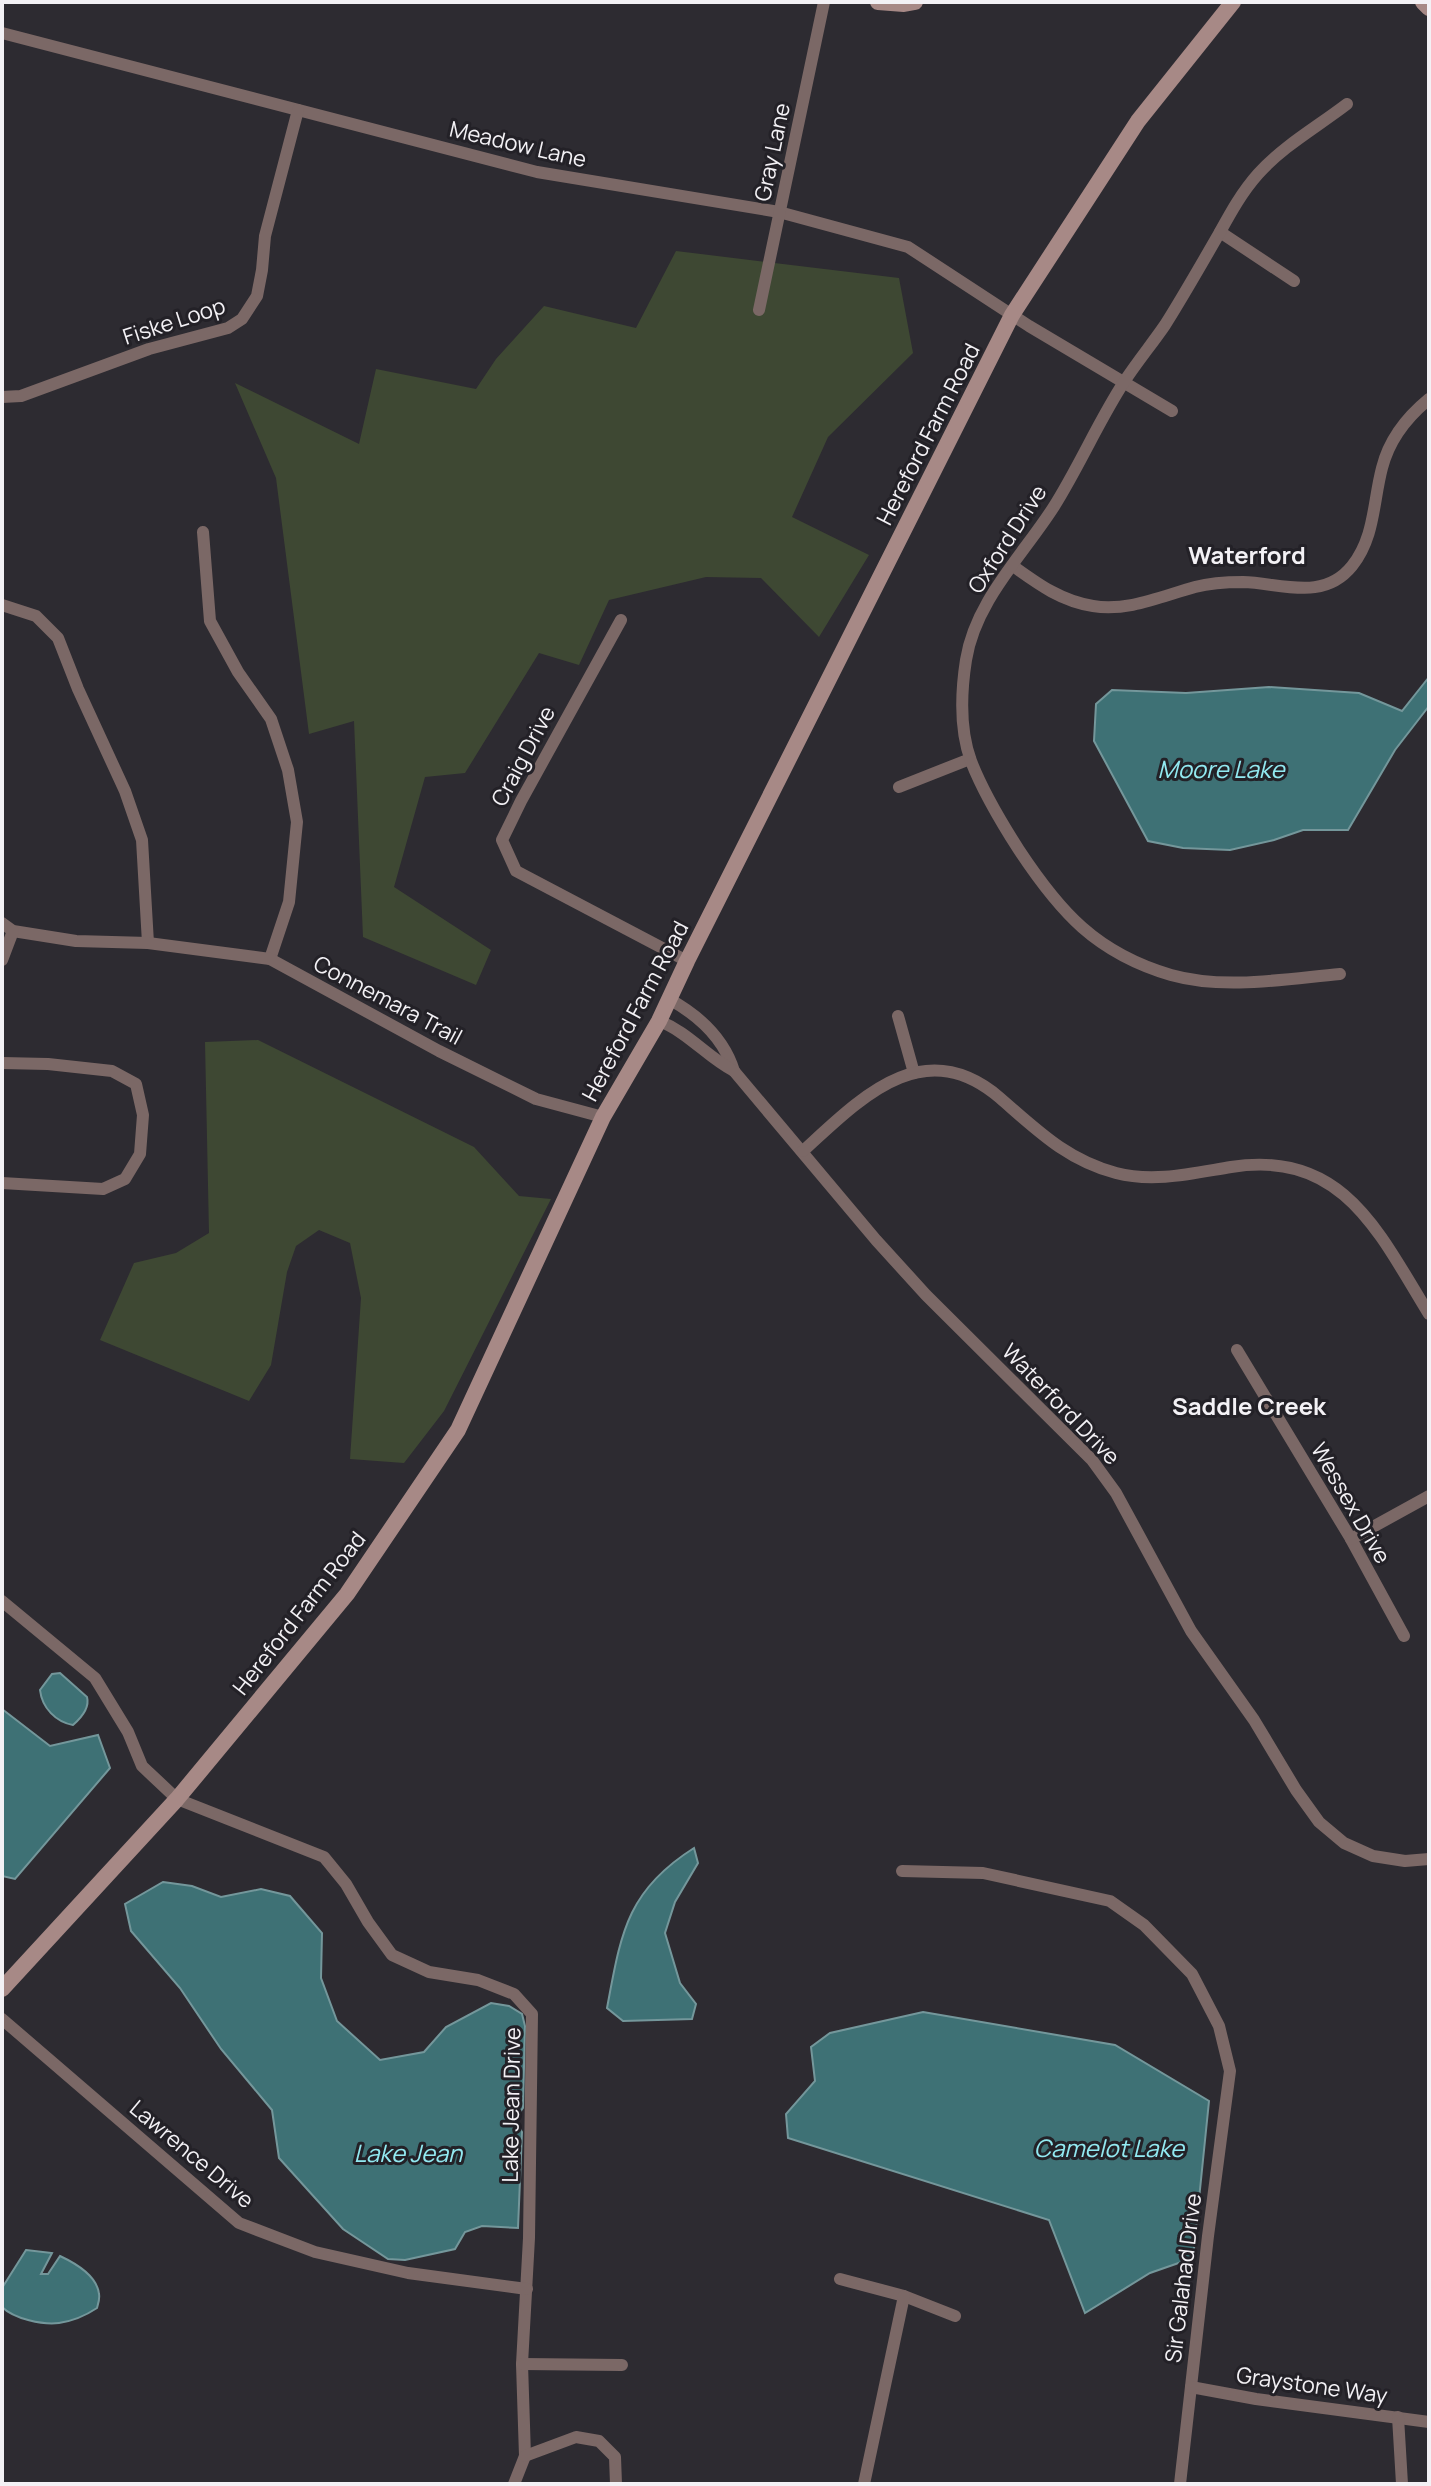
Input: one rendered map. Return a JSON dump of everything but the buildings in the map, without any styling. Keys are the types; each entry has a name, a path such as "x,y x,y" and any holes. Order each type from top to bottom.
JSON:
{"street":[{"name":"Gray Lane","path":"759,310 824,2"},
{"path":"878,2 915,2"},
{"name":"Hereford Farm Road","path":"2,1989 177,1799 347,1594 458,1430 603,1117 659,1021 1012,315 1138,121 1233,2"},
{"path":"1423,2 1429,8"},
{"name":"Meadow Lane","path":"2,33 537,172 779,212 908,247 1012,315 1172,411"},
{"name":"Oxford Drive","path":"1340,974 1208,982 1174,976 1116,954 1068,917 1047,892 1002,823 970,759 964,728 966,659 976,626 990,598 1052,509 1123,383 1164,326 1238,200 1277,155 1347,104"},
{"name":"Fiske Loop","path":"2,397 21,396 149,349 228,328 242,319 257,296 265,236 298,110"},
{"path":"1220,232 1294,281"},
{"path":"1013,566 1049,592 1097,607 1125,606 1219,583 1246,582 1300,589 1338,580 1352,566 1365,545 1389,449 1414,412 1429,399"},
{"path":"203,532 210,621 238,672 271,719 288,770 297,822 289,902 270,959"},
{"path":"2,605 36,616 58,638 125,791 142,840 148,943"},
{"name":"Craig Drive","path":"621,620 502,840 516,871 687,961"},
{"path":"899,787 970,759"},
{"name":"Connemara Trail","path":"2,923 13,931 76,941 148,943 270,959 439,1051 536,1099 603,1117"},
{"path":"2,960 13,931"},
{"name":"Waterford Drive","path":"669,999 685,1007 718,1038 729,1055 734,1071"},
{"path":"898,1016 914,1073"},
{"name":"Waterford Drive","path":"659,1021 672,1026 734,1071 926,1295 1092,1460 1116,1493 1191,1631 1254,1720 1319,1822 1344,1843 1373,1856 1405,1861 1429,1859"},
{"path":"705,1050 718,1038"},
{"path":"2,1063 112,1071 136,1084 143,1115 140,1154 125,1179 103,1189 2,1183"},
{"path":"803,1151 874,1089 896,1078 930,1070 972,1079 997,1095 1042,1136 1065,1151 1089,1164 1119,1174 1179,1176 1245,1165 1272,1165 1324,1180 1346,1194 1368,1219 1429,1314"},
{"name":"Wessex Drive","path":"1237,1350 1351,1539 1404,1636"},
{"path":"1351,1539 1429,1496"},
{"path":"2,1601 95,1678 128,1732 142,1766 177,1799"},
{"name":"Lake Jean Drive","path":"177,1799 324,1857 346,1884 392,1955 429,1972 478,1980 514,1994 532,2014 527,2289 522,2364 525,2456 514,2484"},
{"name":"Sir Galahad Drive","path":"902,1871 983,1873 1110,1901 1144,1925 1192,1974 1219,2026 1230,2071 1180,2484"},
{"name":"Lawrence Drive","path":"2,2019 239,2223 330,2256 408,2273 527,2289"},
{"path":"840,2279 904,2296 955,2316"},
{"path":"864,2484 904,2296"},
{"path":"522,2364 622,2365"},
{"name":"Graystone Way","path":"1191,2387 1256,2399 1429,2422"},
{"path":"1398,2417 1402,2484"},
{"path":"525,2456 576,2437 599,2441 615,2457 616,2484"}],"green space":[{"path":"676,251 899,278 913,353 828,437 792,517 869,555 819,637 761,578 706,577 609,600 579,665 539,653 465,773 425,777 394,887 491,950 476,985 363,937 354,721 309,734 276,478 235,383 359,444 376,369 476,389 496,359 544,306 636,328"},
{"path":"258,1040 474,1147 519,1196 551,1199 444,1411 404,1463 350,1459 361,1298 350,1243 319,1230 296,1246 287,1272 271,1365 249,1401 100,1340 134,1263 176,1253 209,1233 205,1042"}],"water":[{"name":"Moore Lake","path":"1429,677 1429,706 1395,750 1348,830 1303,830 1230,850 1183,848 1148,841 1094,741 1096,704 1112,690 1186,693 1269,687 1359,693 1402,711"},
{"path":"60,1673 88,1701 82,1716 73,1725 51,1713 41,1697 40,1690 52,1674"},
{"path":"2,1709 50,1746 98,1735 110,1768 15,1879 2,1876"},
{"path":"694,1848 698,1863 675,1902 665,1933 680,1983 696,2004 692,2019 623,2021 607,2008 617,1958 630,1916 654,1881"},
{"name":"Lake Jean","path":"163,1882 192,1886 221,1897 261,1889 290,1896 322,1933 321,1978 337,2021 380,2060 424,2052 446,2027 491,2003 509,2006 522,2014 525,2026 523,2108 517,2120 522,2132 518,2228 482,2226 465,2232 455,2249 405,2260 388,2259 343,2229 279,2158 272,2110 221,2049 180,1988 131,1931 125,1904"},
{"name":"Camelot Lake","path":"923,2012 1115,2045 1209,2101 1193,2258 1150,2273 1085,2313 1049,2220 788,2138 786,2114 815,2081 811,2047 830,2033"},
{"path":"26,2250 52,2253 41,2274 48,2274 60,2256 84,2270 97,2287 97,2308 74,2319 52,2323 21,2318 2,2307 2,2288"}],"district":[{"name":"Waterford","path":"1247,556"},
{"name":"Saddle Creek","path":"1249,1407"}]}
